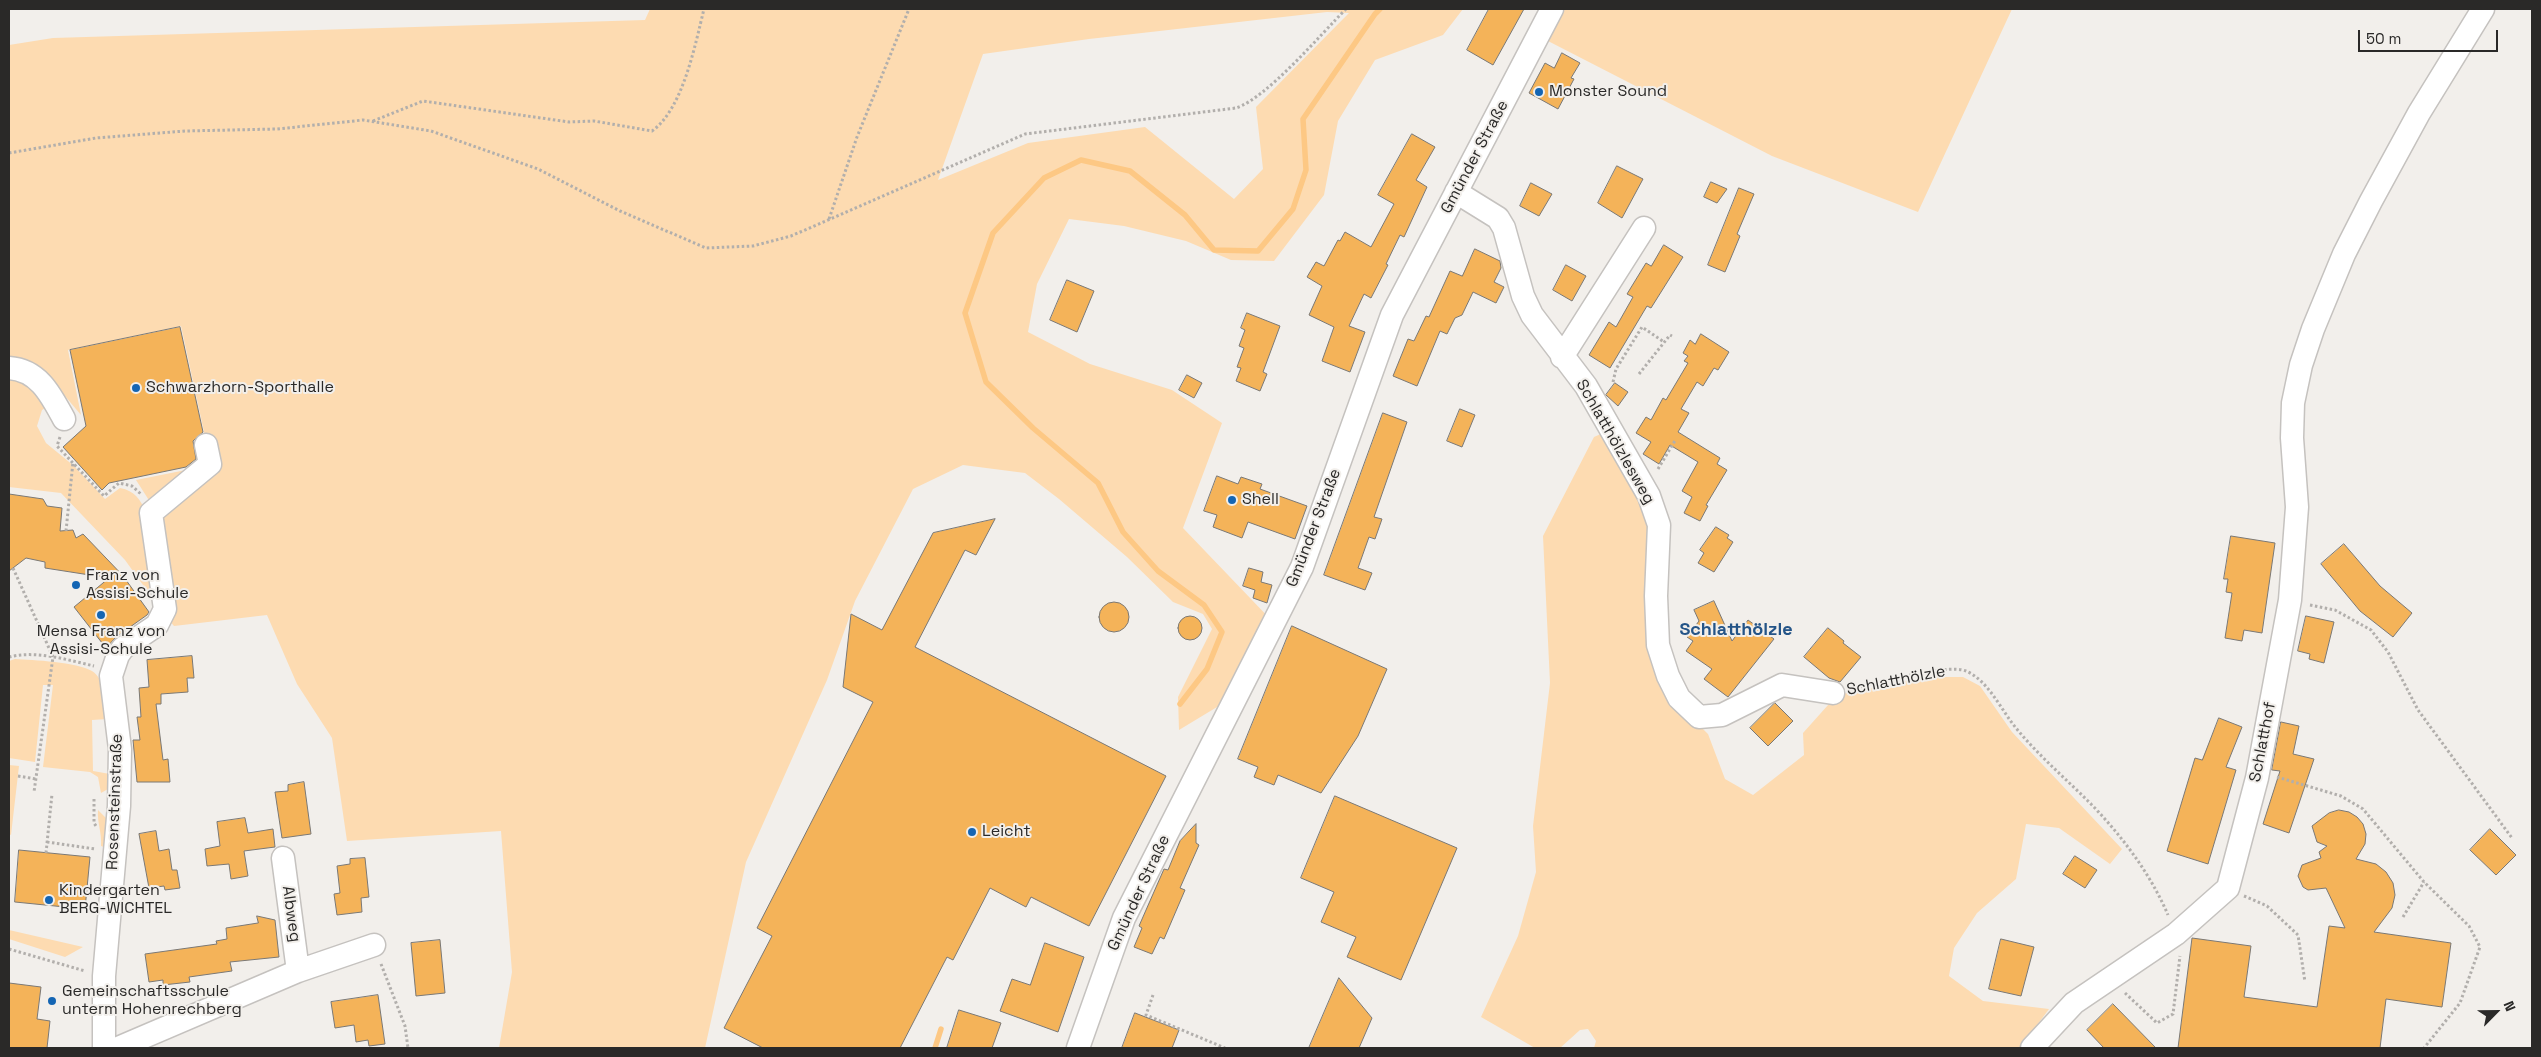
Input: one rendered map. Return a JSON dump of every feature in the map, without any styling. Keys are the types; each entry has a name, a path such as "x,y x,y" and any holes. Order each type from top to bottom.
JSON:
{"street":[{"name":"Gmünder Straße","path":"1078,1048 1124,918 1302,567 1392,315 1552,9"},
{"name":"Schlatthof","path":"2228,888 2256,778 2290,600 2297,507 2292,438 2293,403 2301,365 2313,329 2344,254 2419,113 2483,9"},
{"name":"Schlatthölzlesweg","path":"1456,192 1498,218 1504,228 1523,296 1536,322 1586,386 1649,496 1659,525 1656,596 1658,645"},
{"path":"1562,357 1644,228"},
{"path":"9,368 30,373 39,381 48,390 64,419"},
{"path":"111,676 123,648 157,625 165,609 151,513 210,464 206,445"},
{"name":"Schlatthölzle","path":"1658,645 1668,676 1678,698 1699,717 1722,714 1782,685 1833,693"},
{"name":"Rosensteinstraße","path":"104,1048 104,976 119,806 120,749 111,676"},
{"name":"Albweg","path":"283,858 298,971"},
{"path":"2032,1048 2074,1003 2180,931 2228,888"},
{"path":"118,1048 298,971 374,945"}],"path":[{"path":"371,121 423,101 569,122 594,120 652,131 662,124 676,105 704,9"},
{"path":"829,220 857,136 909,9"},
{"path":"9,153 96,138 185,131 277,129 363,120 431,131 538,169 620,211 706,248 753,246 791,236 1025,134 1236,108 1248,104 1264,92 1346,9"},
{"path":"1614,382 1616,369 1642,327 1664,342"},
{"path":"1639,374 1670,335 1672,336"},
{"path":"64,419 57,446 104,496 118,483 132,486 138,490 151,513"},
{"path":"1658,468 1676,440"},
{"path":"66,531 73,462"},
{"path":"13,568 54,657 34,792"},
{"path":"2290,600 2335,610 2370,630 2388,652 2418,710 2512,838"},
{"path":"9,658 17,655 54,657 99,667 111,676"},
{"name":"Schlatthölzle","path":"1833,693 1942,670 1965,671 1982,681 2016,728 2091,805 2126,845 2156,887 2180,931"},
{"path":"18,776 36,779"},
{"path":"2256,778 2274,776 2331,793 2363,809 2424,882 2469,926 2480,947 2460,1003 2424,1048"},
{"path":"46,852 52,794"},
{"path":"47,842 98,849"},
{"path":"2403,918 2424,882"},
{"path":"2228,888 2267,906 2298,935 2305,982"},
{"path":"2110,979 2157,1023 2173,1014 2180,931"},
{"path":"374,945 405,1026 408,1048"},
{"path":"9,949 104,976"},
{"path":"1153,995 1146,1015 1225,1048"}],"shaded area":[{"path":"650,9 1463,9 1443,35 1375,60 1338,121 1324,195 1274,261 1231,260 1186,241 1124,226 1069,219 1037,284 1028,332 1090,364 1172,390 1222,423 1183,528 1274,623 1222,704 1179,730 1178,697 1212,629 1203,614 1173,602 1127,557 1059,499 1025,473 963,465 913,489 855,601 827,680 746,862 705,1048 499,1048 512,972 501,831 347,841 332,738 297,684 267,615 174,626 168,619 157,517 185,494 206,441 181,326 68,350 81,415 54,383 19,357 9,360 9,45 53,38 645,20","holes":["1327,12 1349,13 1256,107 1263,169 1234,199 1145,127 1028,143 938,180 983,54 1089,39"]},
{"path":"1565,9 2012,9 1918,212 1772,156 1548,41"},
{"path":"9,372 26,377 47,407 42,410 37,426 46,443 74,466 105,499 120,488 133,493 142,503 146,512 161,610 125,560 61,493 9,487"},
{"path":"1603,433 1654,519 1651,594 1693,719 1708,734 1725,779 1753,795 1804,755 1803,733 1837,695 1925,677 1963,677 1980,686 2012,732 2122,849 2110,864 2059,828 2026,824 2016,879 1977,913 1954,948 1949,976 1983,1001 2049,1009 2020,1048 1594,1048 1596,1041 1588,1029 1580,1030 1560,1048 1535,1048 1481,1017 1518,936 1536,872 1533,826 1550,683 1543,536 1594,437"},
{"path":"196,468 152,505 136,480"},
{"path":"15,659 76,665 97,675 103,686 108,719 92,720 93,771 110,774 108,789 101,793 98,777 90,772 43,767 53,685 43,685 35,762 9,758 9,661"},
{"path":"9,765 19,766 11,835 9,834"},
{"path":"98,810 108,820 107,848 101,846"},
{"path":"9,930 83,947 65,957 9,939"}],"building":[{"path":"1489,9 1524,9 1493,65 1467,50"},
{"path":"1562,53 1580,63 1571,78 1574,79 1558,109 1529,93 1545,63 1554,68"},
{"path":"1412,134 1435,147 1416,180 1427,187 1404,237 1400,235 1386,264 1388,265 1371,298 1364,294 1349,326 1365,332 1350,372 1322,361 1334,327 1309,315 1322,286 1307,277 1316,262 1324,266 1338,240 1340,241 1345,232 1371,247 1394,204 1378,195"},
{"path":"1617,166 1643,179 1622,218 1598,203"},
{"path":"1711,182 1727,189 1717,203 1704,197"},
{"path":"1531,183 1552,194 1539,216 1520,206"},
{"path":"1739,188 1754,194 1737,234 1740,236 1725,272 1708,265"},
{"path":"1664,245 1683,257 1651,308 1647,306 1610,368 1589,355 1609,322 1616,327 1633,297 1627,294 1646,263 1651,266"},
{"path":"1475,249 1500,261 1501,268 1494,282 1504,287 1496,303 1473,292 1462,315 1455,318 1447,334 1440,331 1417,386 1393,376 1408,339 1414,341 1426,316 1429,317 1450,271 1462,276"},
{"path":"1566,265 1586,276 1572,301 1553,290"},
{"path":"1067,280 1094,291 1077,332 1050,320"},
{"path":"1247,313 1280,326 1263,372 1267,374 1260,391 1236,381 1241,368 1237,367 1244,348 1239,346 1245,330 1241,328"},
{"name":"Schwarzhorn-Sporthalle","path":"180,327 203,432 193,441 196,459 186,467 109,483 102,490 63,447 86,426 70,350"},
{"path":"1701,334 1729,352 1718,370 1714,368 1703,386 1697,382 1681,409 1689,413 1678,432 1720,458 1717,464 1727,470 1706,505 1708,506 1700,521 1684,513 1692,497 1682,491 1698,462 1670,445 1659,464 1643,454 1651,442 1636,433 1646,417 1651,420 1663,398 1666,400 1688,363 1684,361 1688,356 1683,353 1690,340 1695,344"},
{"path":"1187,375 1202,383 1194,398 1179,390"},
{"path":"1615,383 1628,392 1618,406 1606,395"},
{"path":"1460,409 1475,415 1462,447 1447,441"},
{"path":"1383,413 1407,422 1374,517 1382,519 1375,539 1369,537 1358,568 1372,573 1365,590 1324,575"},
{"path":"1217,476 1238,484 1241,477 1262,484 1260,489 1307,506 1295,539 1248,522 1242,538 1213,527 1217,515 1204,511"},
{"name":"Franz von Assisi-Schule","path":"9,494 43,499 47,506 62,508 60,531 73,530 76,538 83,534 128,581 126,580 149,612 147,615 116,637 106,648 74,607 109,578 45,568 45,562 26,558 9,571"},
{"name":"Leicht","path":"995,519 976,555 965,550 915,647 1166,776 1089,926 1031,897 1026,907 990,888 953,960 947,957 900,1048 763,1048 724,1028 772,936 757,928 873,702 843,687 851,614 882,630 933,533"},
{"path":"1716,527 1729,535 1727,538 1733,542 1714,572 1698,563 1704,553 1700,550"},
{"path":"2231,536 2275,543 2262,633 2244,630 2242,641 2225,638 2232,593 2226,592 2228,579 2224,579"},
{"path":"2344,544 2380,586 2412,613 2393,637 2360,611 2321,564"},
{"path":"1249,568 1263,572 1261,582 1272,585 1267,603 1253,598 1255,590 1243,586"},
{"path":"1714,601 1732,641 1748,620 1774,639 1728,697 1704,679 1712,669 1686,651 1693,641 1687,637 1699,621 1694,610"},
{"path":"1114,602 1125,606 1129,617 1125,628 1114,632 1103,628 1099,617 1103,606"},
{"path":"1190,616 1195,617 1201,623 1201,633 1195,639 1190,640 1185,639 1179,633 1178,628 1179,623 1185,617"},
{"path":"2306,616 2334,622 2324,663 2309,659 2310,654 2298,651"},
{"path":"1292,626 1387,669 1358,736 1321,793 1278,775 1274,785 1254,777 1258,767 1238,759"},
{"path":"1828,628 1861,657 1840,682 1829,678 1804,657"},
{"path":"192,656 194,678 187,678 188,692 161,694 161,704 156,704 163,760 168,759 170,782 137,782 133,740 140,740 137,717 141,717 139,688 149,687 147,660"},
{"path":"1775,703 1793,721 1768,746 1750,728"},
{"path":"2219,718 2242,727 2226,767 2236,770 2208,864 2167,851 2195,758 2202,760"},
{"path":"2281,722 2299,726 2293,754 2314,759 2289,833 2263,824 2280,771 2272,770"},
{"path":"304,782 311,834 282,838 275,792 288,791 288,785"},
{"path":"1335,796 1457,848 1401,980 1347,957 1356,937 1321,922 1334,892 1301,878"},
{"path":"2339,810 2349,812 2363,824 2366,834 2365,844 2356,859 2376,864 2386,872 2393,883 2395,895 2392,908 2374,932 2451,943 2442,1007 2386,999 2380,1048 2178,1048 2192,938 2251,946 2244,997 2317,1007 2329,926 2345,928 2326,888 2308,890 2303,887 2298,876 2302,865 2321,858 2319,852 2327,846 2317,842 2312,826 2329,813"},
{"path":"245,818 248,833 273,829 275,847 244,851 248,876 231,879 229,864 207,866 205,849 220,846 217,822"},
{"path":"1196,824 1196,843 1199,845 1180,888 1185,890 1164,939 1160,937 1152,954 1134,947 1142,928 1139,926 1164,869 1168,870 1180,841"},
{"path":"2490,829 2516,855 2496,875 2470,850"},
{"path":"156,831 159,851 169,849 172,870 177,870 180,888 165,890 164,886 149,888 139,834"},
{"path":"19,850 90,857 85,909 15,902"},
{"path":"2075,856 2097,870 2085,888 2063,874"},
{"path":"365,858 369,897 361,898 362,912 337,915 334,894 340,893 337,866 350,864 350,859"},
{"path":"257,916 275,920 279,957 230,962 232,971 189,977 190,982 163,985 163,980 149,982 145,954 217,944 216,941 227,939 226,928 258,923"},
{"path":"2001,939 2034,947 2021,996 1989,989"},
{"path":"440,940 445,993 416,996 411,943"},
{"path":"1045,943 1084,957 1058,1032 1000,1011 1012,979 1030,985"},
{"path":"1339,978 1372,1018 1359,1048 1309,1048"},
{"name":"Gemeinschaftsschule unterm Hohenrechberg","path":"9,983 41,987 37,1019 50,1021 47,1048 9,1048"},
{"path":"378,995 385,1044 369,1046 368,1040 356,1042 354,1025 335,1028 331,1002"},
{"path":"2113,1004 2156,1048 2104,1048 2087,1030"},
{"path":"959,1010 1001,1023 992,1048 947,1048"},
{"path":"1135,1013 1179,1030 1172,1048 1122,1048"}],"waterway":[{"path":"1180,704 1207,669 1222,632 1204,605 1158,571 1123,532 1098,483 1033,428 986,382 965,313 993,233 1044,178 1081,160 1130,171 1185,215 1214,250 1258,251 1293,209 1306,170 1303,119 1380,9"},
{"path":"935,1048 941,1029"}],"place":[{"name":"Monster Sound","path":"1539,92"},
{"name":"Schwarzhorn-Sporthalle","path":"136,388"},
{"name":"Shell","path":"1232,500"},
{"name":"Franz von Assisi-Schule","path":"76,585"},
{"name":"Mensa Franz von Assisi-Schule","path":"101,615"},
{"name":"Leicht","path":"972,832"},
{"name":"Kindergarten BERG-WICHTEL","path":"49,900"},
{"name":"Gemeinschaftsschule unterm Hohenrechberg","path":"52,1001"}],"district":[{"name":"Schlatthölzle","path":"1736,630"}]}
